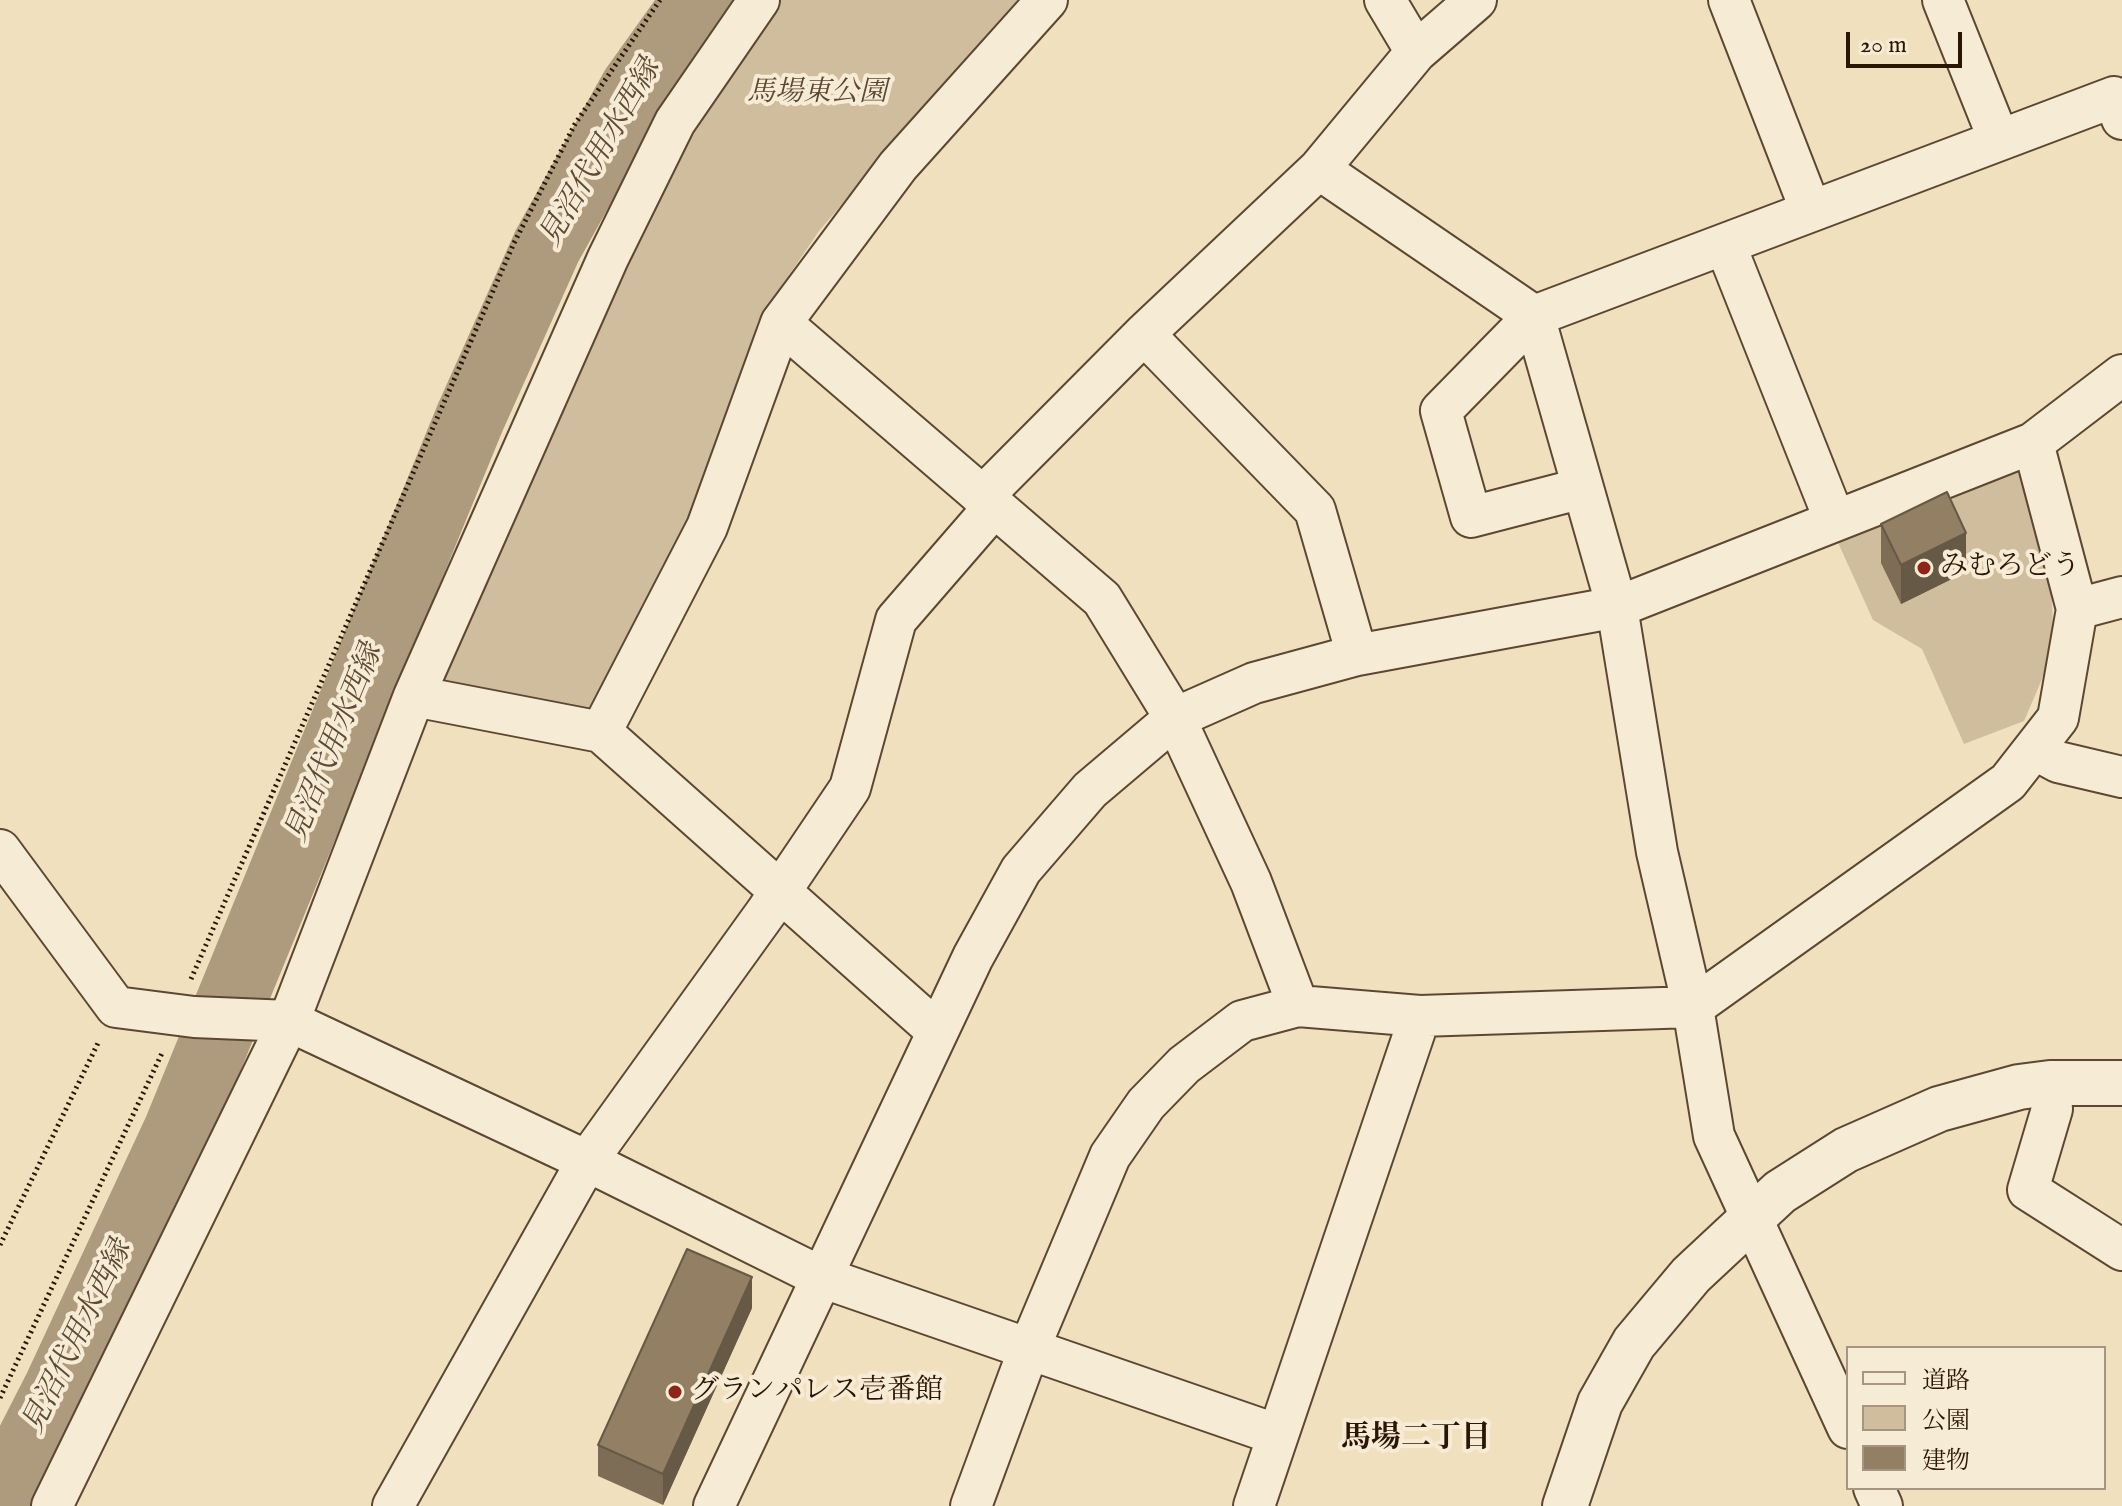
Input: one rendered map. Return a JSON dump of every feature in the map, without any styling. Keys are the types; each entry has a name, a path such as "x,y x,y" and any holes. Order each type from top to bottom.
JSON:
{"street":[{"path":"52,1506 289,1021 414,696 608,258 668,136 759,0"},
{"path":"601,732 707,527 781,323 898,166 1047,0"},
{"path":"1385,0 1416,52"},
{"path":"393,1506 587,1161 850,788 896,620 988,502 1144,334 1319,169 1416,52 1476,0"},
{"path":"1729,0 1811,211"},
{"path":"1943,0 1999,140"},
{"path":"1583,488 1471,517 1441,411 1534,316 2114,97 2122,119"},
{"path":"1319,169 1534,316 1617,607 1657,852 1693,1007 1714,1136 1846,1424"},
{"path":"1725,244 1835,521"},
{"path":"781,323 1102,599 1175,718 1251,882 1298,1006"},
{"path":"1144,334 1315,510 1357,655"},
{"path":"714,1506 937,1031 1021,870 1090,790 1175,718 1254,683 1357,655 1617,607 2033,443 2122,375"},
{"path":"971,1506 1029,1349 1110,1156 1146,1104 1184,1065 1242,1021 1298,1006 1420,1016 1693,1007 2008,782 2058,718 2077,609 2033,443"},
{"path":"2077,609 2122,597"},
{"path":"414,696 601,732 937,1031"},
{"path":"2034,749 2058,762 2122,777"},
{"path":"0,850 116,1007 184,1016 289,1021 587,1161 821,1277 1278,1435"},
{"path":"1254,1506 1420,1016"},
{"path":"2050,1083 2052,1109 2028,1190 2122,1250"},
{"path":"1565,1506 1600,1403 1634,1343 1691,1275 1780,1192 1846,1150 1939,1109 2019,1087 2050,1083 2122,1083"}],"path":[{"path":"0,1398 184,1016 514,243 575,124 660,0"},
{"path":"0,1245 116,1007"}],"green space":[{"name":"馬場東公園","path":"770,0 1018,0 819,231 758,321 697,510 591,713 443,691 433,672 690,117"},
{"path":"2005,468 2024,476 2049,577 2052,639 2045,671 2024,721 1964,744 1922,649 1873,620 1836,538"}],"building":[{"path":"1947,492 1966,533 1901,565 1881,524"},
{"name":"グランパレス壱番館","path":"687,1249 752,1277 663,1474 598,1445"}],"waterway":[{"name":"見沼代用水西縁","path":"0,1503 59,1387 178,1131 470,418 547,246 635,88 698,0"}],"place":[{"name":"みむろどう","path":"1924,568"},
{"name":"グランパレス壱番館","path":"675,1392"}],"district":[{"name":"馬場二丁目","path":"1416,1440"}]}
